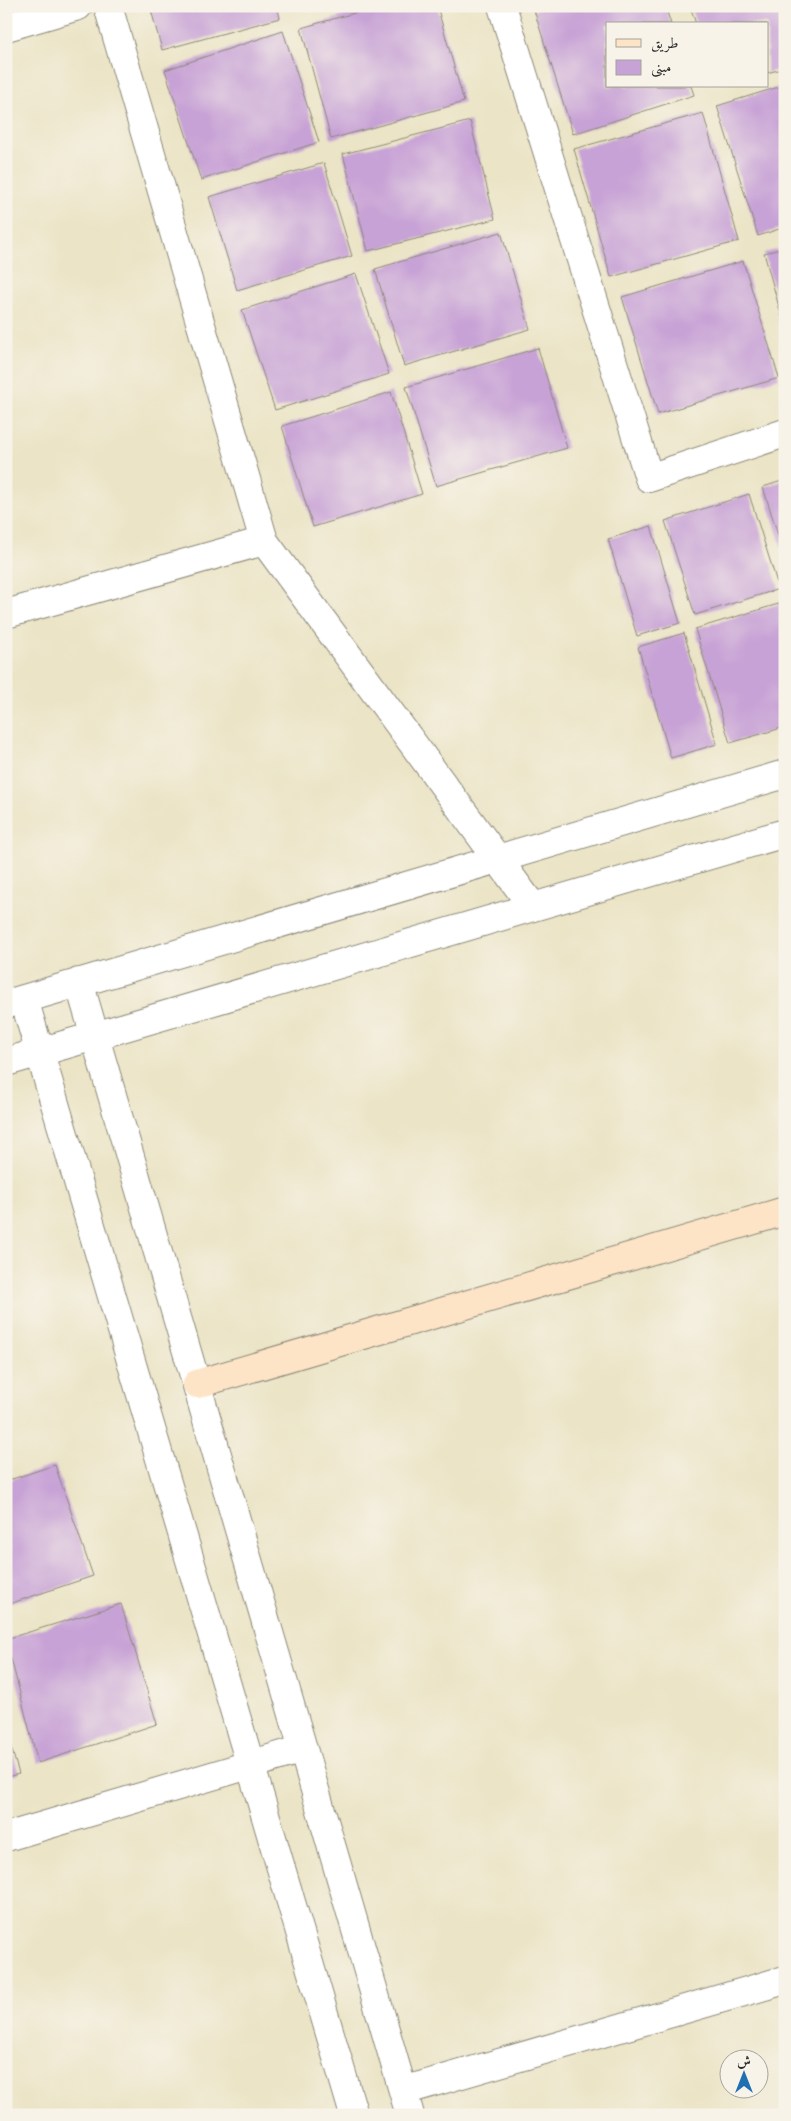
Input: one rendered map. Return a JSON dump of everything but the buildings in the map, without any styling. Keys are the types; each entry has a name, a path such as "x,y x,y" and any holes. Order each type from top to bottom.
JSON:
{"main road":[{"path":"196,1384 785,1210"}],"street":[{"path":"6,28 78,6"},
{"path":"108,6 264,541 533,907"},
{"path":"502,6 648,478 785,433"},
{"path":"6,614 264,541"},
{"path":"354,2115 40,1052 15,1001 785,774"},
{"path":"6,1062 785,833"},
{"path":"79,982 407,2103 785,1980"},
{"path":"6,1837 303,1749"}]}
